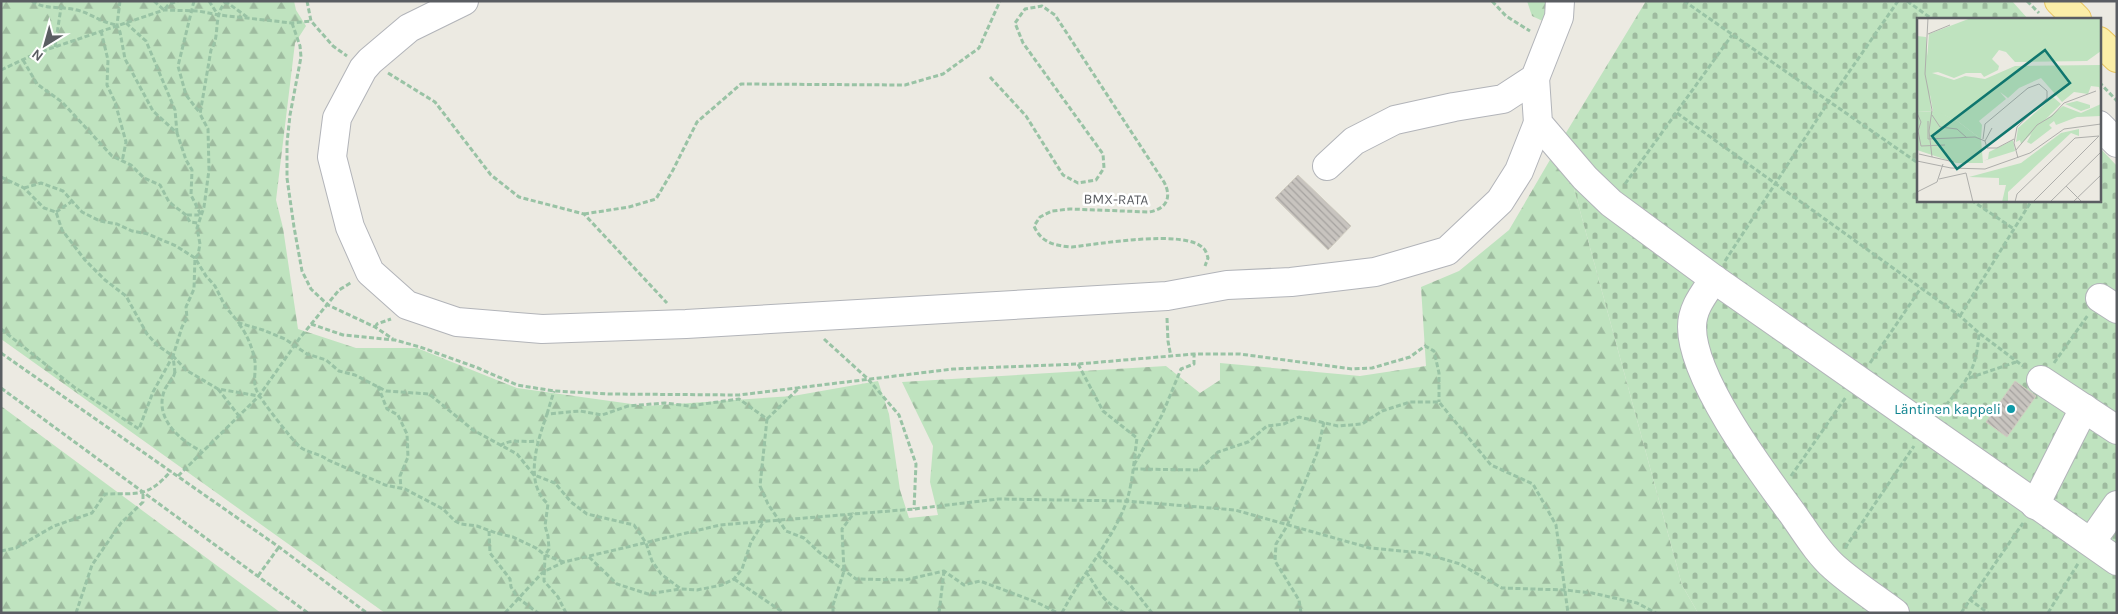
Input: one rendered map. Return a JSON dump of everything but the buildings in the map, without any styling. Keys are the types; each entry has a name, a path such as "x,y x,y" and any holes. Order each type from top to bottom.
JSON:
{"main road":[{"path":"2051,9 2074,18"},
{"path":"2100,42 2117,58"}],"street":[{"path":"464,1 409,28 367,65 337,118 332,157 350,227 370,272 407,305 457,322 542,329 686,324 1167,296 1227,285 1292,282 1375,272 1447,251 1500,201 1519,171 1538,123 1535,78 1559,17 1560,1"},
{"path":"1327,166 1354,141 1395,120 1454,107 1504,99 1535,78"},
{"path":"1538,123 1585,178 1611,203 1714,279 2117,561"},
{"path":"2100,126 2117,143"},
{"path":"1714,279 1697,306 1693,320 1693,337 1698,361 1714,394 1758,466 1810,539 1833,566 1895,613"},
{"path":"2042,380 2117,430"},
{"path":"2035,505 2084,408"},
{"path":"2092,542 2117,505"}],"path":[{"path":"32,1 38,6 77,10 102,22 117,25"},
{"path":"56,47 62,1"},
{"path":"120,1 117,25 125,60 153,111 178,134"},
{"path":"154,1 164,10"},
{"path":"164,10 169,4 178,1"},
{"path":"1,329 74,387 139,429 153,392 173,356 182,327 187,318 186,307 194,288 195,258 198,255 200,244 196,228 201,215 210,170 208,129 186,95 178,66 194,1"},
{"path":"209,1 219,15"},
{"path":"200,114 211,50 216,43 215,30 219,10 225,1 248,18"},
{"path":"307,1 311,21 333,46 435,102 491,175 519,197 584,214 629,208 656,199 697,122 741,84 905,85 943,74 978,48 1000,1"},
{"path":"1492,1 1506,16 1548,42"},
{"path":"1684,1 1917,162"},
{"path":"1714,279 1829,101 1898,1"},
{"path":"1907,1 1931,18"},
{"path":"2027,1 2051,9"},
{"name":"BMX-RATA","path":"990,77 1026,116 1063,175 1078,183 1096,180 1104,168 1103,154 1023,43 1015,23 1025,9 1042,6 1055,15 1169,191 1168,200 1159,210 1150,212 1052,211 1040,217 1034,226 1038,235 1054,244 1072,247 1156,238 1181,239 1195,242 1204,248 1208,258 1204,269"},
{"path":"1,70 56,47 164,10 192,10 292,23 311,21"},
{"path":"126,22 146,41 175,110 178,134 186,160 192,170 191,195 201,215"},
{"path":"292,23 300,46 301,57 293,94 287,143 289,197 302,271 311,290 328,304 375,327 395,340"},
{"path":"101,31 108,60 106,85 115,102 126,142 122,162"},
{"path":"1611,203 1732,35"},
{"path":"23,60 37,84 62,102 112,156 131,165 144,178 160,184 169,202 186,215 190,222 198,223"},
{"path":"2100,83 2117,101"},
{"path":"1677,113 1960,316 1979,334 2042,380 2109,303"},
{"path":"1,177 24,188 44,208 56,212"},
{"path":"24,188 41,183 63,191 82,212 100,221 117,224 132,231 148,234 176,246 195,258 206,276 215,286 224,306 239,323 249,340 255,363 256,389 259,396 290,436 302,448 385,485 401,488 439,506 461,524 477,526 513,537 545,555 564,562"},
{"path":"1972,201 2014,229"},
{"path":"1960,316 2031,201"},
{"path":"56,212 71,202"},
{"path":"56,212 62,230 85,260 105,280 126,296 148,334 157,345 173,356 186,370 218,389 259,396"},
{"path":"584,214 686,324"},
{"path":"186,215 201,215"},
{"path":"178,476 201,451 259,396 294,346 339,290 370,272"},
{"path":"1147,297 1160,308 1168,319 1168,341 1171,357"},
{"path":"800,317 868,379 899,415 916,464 914,510"},
{"path":"239,323 285,339 294,346 326,360 339,371 356,375 386,391 429,394 473,430 499,446 517,454 534,475 555,482 572,502 587,514 634,525 646,543 652,561 661,574 681,589"},
{"path":"311,324 343,335 395,340 434,351 517,385 609,394 739,395 953,369 1078,364 1194,354 1240,354 1352,369 1372,368 1410,357 1425,346 1434,352 1439,373 1439,402 1491,465 1533,484 1556,525 1568,613"},
{"path":"1833,566 1926,428 1969,378 1976,358 1979,334"},
{"path":"1,353 279,547 367,613"},
{"path":"1133,469 1162,415 1181,369 1194,364 1194,354"},
{"path":"173,356 175,373 166,388 163,402 166,421 180,439 201,451"},
{"path":"1969,378 2017,362"},
{"path":"1062,613 1071,595 1098,555 1126,501 1137,438 1103,411 1078,364"},
{"path":"378,386 387,409 398,415 407,434 408,457 400,476 401,488"},
{"path":"800,387 767,419 760,486 786,531 804,538 844,572 856,579 905,580 944,571 964,584 980,582 1043,605 1058,613"},
{"path":"1,388 308,613"},
{"path":"218,389 239,416"},
{"path":"554,390 537,441 534,475 541,498 548,504 545,526 549,549 545,555 544,581 558,597 566,613"},
{"path":"547,414 580,411 602,415 628,406 665,403 689,406 738,399 767,419"},
{"path":"1133,469 1199,470 1218,452 1248,442 1267,426 1284,424 1300,417 1338,426 1362,424 1382,411 1410,402 1439,402"},
{"path":"1301,613 1299,600 1276,561 1276,544 1287,526 1316,453 1324,422"},
{"path":"499,446 509,442 528,443 537,441"},
{"path":"1,551 16,548 54,526 92,513 105,494 144,493 158,486 171,471"},
{"path":"76,613 92,565 121,523 143,502 144,493"},
{"path":"504,613 543,572 564,562 720,525 854,513 914,510 998,499 1126,501 1235,510 1370,548 1423,553 1460,564 1502,588 1564,590 1636,603 1656,613"},
{"path":"1961,613 2035,505"},
{"path":"833,613 833,605 844,572 842,529 854,513"},
{"path":"589,557 617,584 648,594 681,589 709,589 734,579 742,569 752,542 764,521"},
{"path":"489,531 490,553 510,579 510,587 518,598 538,613"},
{"path":"2048,613 2092,542"},
{"path":"258,576 279,547"},
{"path":"1098,555 1131,586 1152,613"},
{"path":"939,613 944,571"},
{"path":"1086,572 1097,591 1108,603 1125,613"},
{"path":"734,579 784,613"},
{"path":"1969,599 1988,613"}],"green space":[{"path":"1,1 294,1 296,10 306,26 295,43 276,200 283,228 298,329 356,348 417,348 517,388 646,406 793,396 878,381 889,414 900,490 909,518 938,515 930,482 933,446 902,382 1166,366 1200,393 1220,380 1220,363 1360,376 1426,366 1421,287 1459,271 1509,230 1561,141 1682,585 1698,613 385,613 1,339"},
{"path":"1527,1 1554,1 1547,23 1532,16"},
{"path":"1646,1 2012,1 2027,18 1917,18 1917,201 2100,201 2100,148 2117,166 2117,613 1698,613 1682,585 1561,141"},
{"path":"1,406 281,613 1,613"}],"place":[{"name":"Läntinen kappeli","path":"2011,409"}]}
